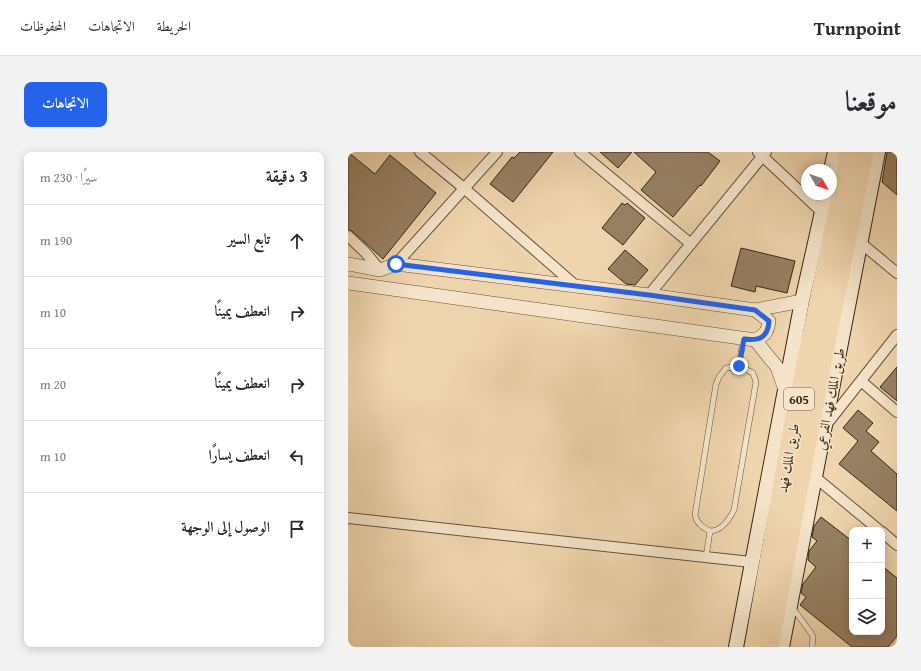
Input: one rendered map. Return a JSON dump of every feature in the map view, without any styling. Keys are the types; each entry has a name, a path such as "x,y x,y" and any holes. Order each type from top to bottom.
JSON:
{"highway":[{"name":"طريق الملك فهد","path":"754,647 794,422 850,152"},
{"name":"طريق الملك فهد","path":"769,647 864,152"}],"main road":[{"path":"832,164 835,152"},
{"name":"طريق الملك فهد الفرعي","path":"782,647 878,152"},
{"path":"736,647 802,301 825,200"}],"street":[{"path":"420,152 465,189 576,286"},
{"path":"348,264 380,270 396,264 497,152"},
{"path":"580,152 692,244"},
{"path":"649,295 692,244 762,153 822,212"},
{"path":"348,236 365,252 380,270"},
{"path":"861,243 897,273"},
{"path":"396,264 649,295 755,310 802,301"},
{"path":"348,283 749,339 764,336 768,328 769,321 755,310"},
{"path":"824,426 897,335"},
{"path":"749,339 777,367 785,390"},
{"path":"861,381 897,412"},
{"path":"815,476 875,527"},
{"path":"348,518 752,562"},
{"path":"885,535 897,545"}],"lane":[{"path":"739,366 749,339"},
{"path":"739,366 753,373 756,382 734,510 730,518 723,525 716,531 710,532 700,526 696,521 695,515 716,384 719,376 726,368 739,366"},
{"path":"706,557 710,532"},
{"path":"790,605 811,633 813,637 812,647"}],"building":[{"path":"348,152 375,174 390,155 436,193 383,259 352,231 348,230"},
{"path":"520,152 553,152 513,202 490,184 512,157 514,158"},
{"path":"600,152 632,152 618,168"},
{"path":"634,152 708,152 720,161 701,186 700,185 673,217 641,190 656,172"},
{"path":"887,152 897,152 897,195 882,182"},
{"path":"622,203 625,205 627,203 645,218 623,245 602,228"},
{"path":"741,248 795,261 787,293 756,286 755,292 731,286"},
{"path":"625,250 648,270 635,285 626,284 608,269"},
{"path":"897,367 897,401 880,387"},
{"path":"858,410 873,423 866,431 879,442 871,451 897,474 897,511 839,464 858,441 843,428"},
{"path":"821,517 849,539 849,635 885,635 885,568 897,578 897,636 888,647 852,647 800,605 806,597 801,593 803,584 816,567 808,560 809,551 817,541 812,537 814,526"}],"route":[{"path":"396,264 649,295 755,310 769,321 768,328 764,336 755,340 744,339 739,366"}]}
